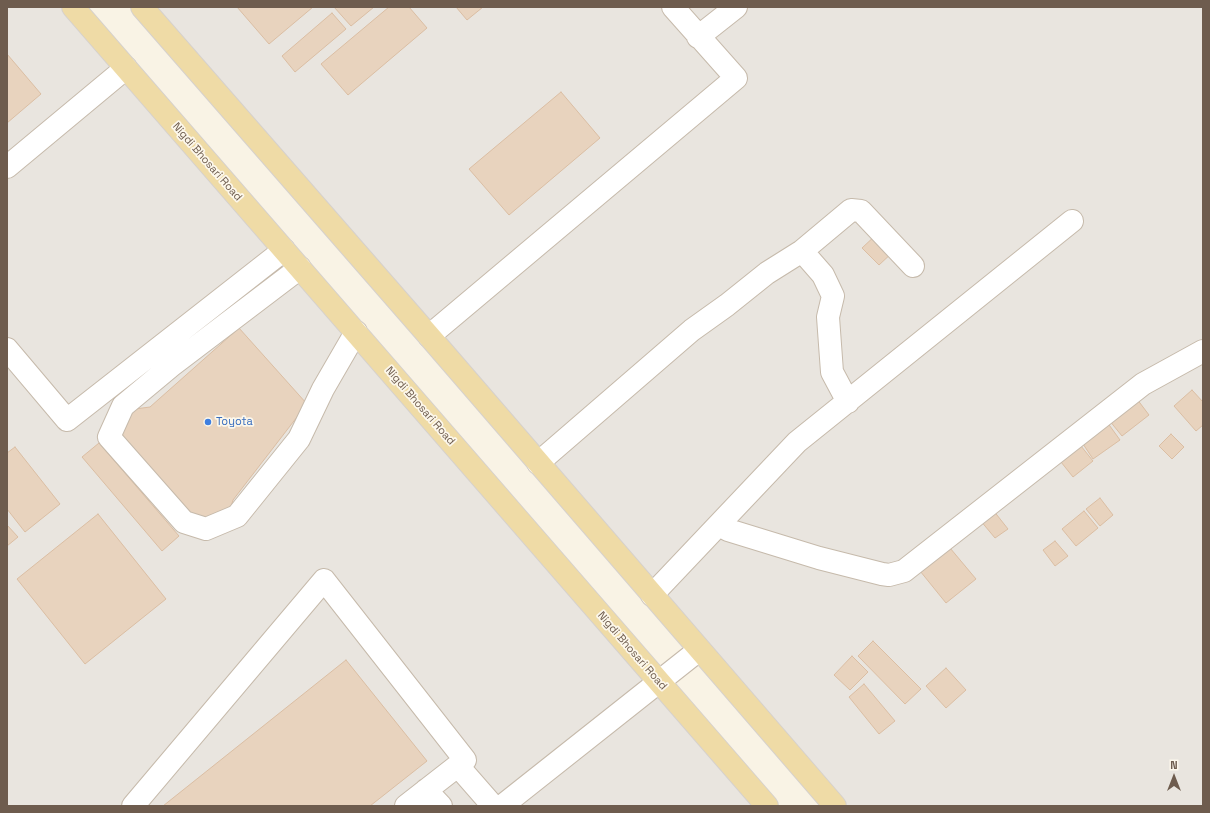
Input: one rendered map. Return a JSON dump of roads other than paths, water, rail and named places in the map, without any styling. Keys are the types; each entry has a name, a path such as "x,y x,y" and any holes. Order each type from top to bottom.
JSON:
{"main road":[{"name":"Nigdi Bhosari Road","path":"73,7 767,806"},
{"path":"142,7 429,336 835,806"}],"street":[{"path":"429,336 736,78 673,7"},
{"path":"698,36 736,7"},
{"path":"7,167 126,68"},
{"path":"538,463 692,330 727,305 767,273 802,251 851,210 861,211 913,266"},
{"path":"652,595 797,442 1072,221"},
{"path":"7,349 67,420 284,250"},
{"path":"802,251 823,275 833,296 828,317 832,372 848,402"},
{"path":"300,268 171,366 123,406 109,437 184,522 206,529 237,516 299,439 323,389 356,332"},
{"path":"719,525 728,530 819,558 889,575 904,571 1143,384 1203,351"},
{"path":"133,806 324,580 465,760 406,806"},
{"path":"502,806 699,650"},
{"path":"458,766 493,806"},
{"path":"426,790 441,806"}],"place":[{"name":"Toyota","path":"208,422"}]}
